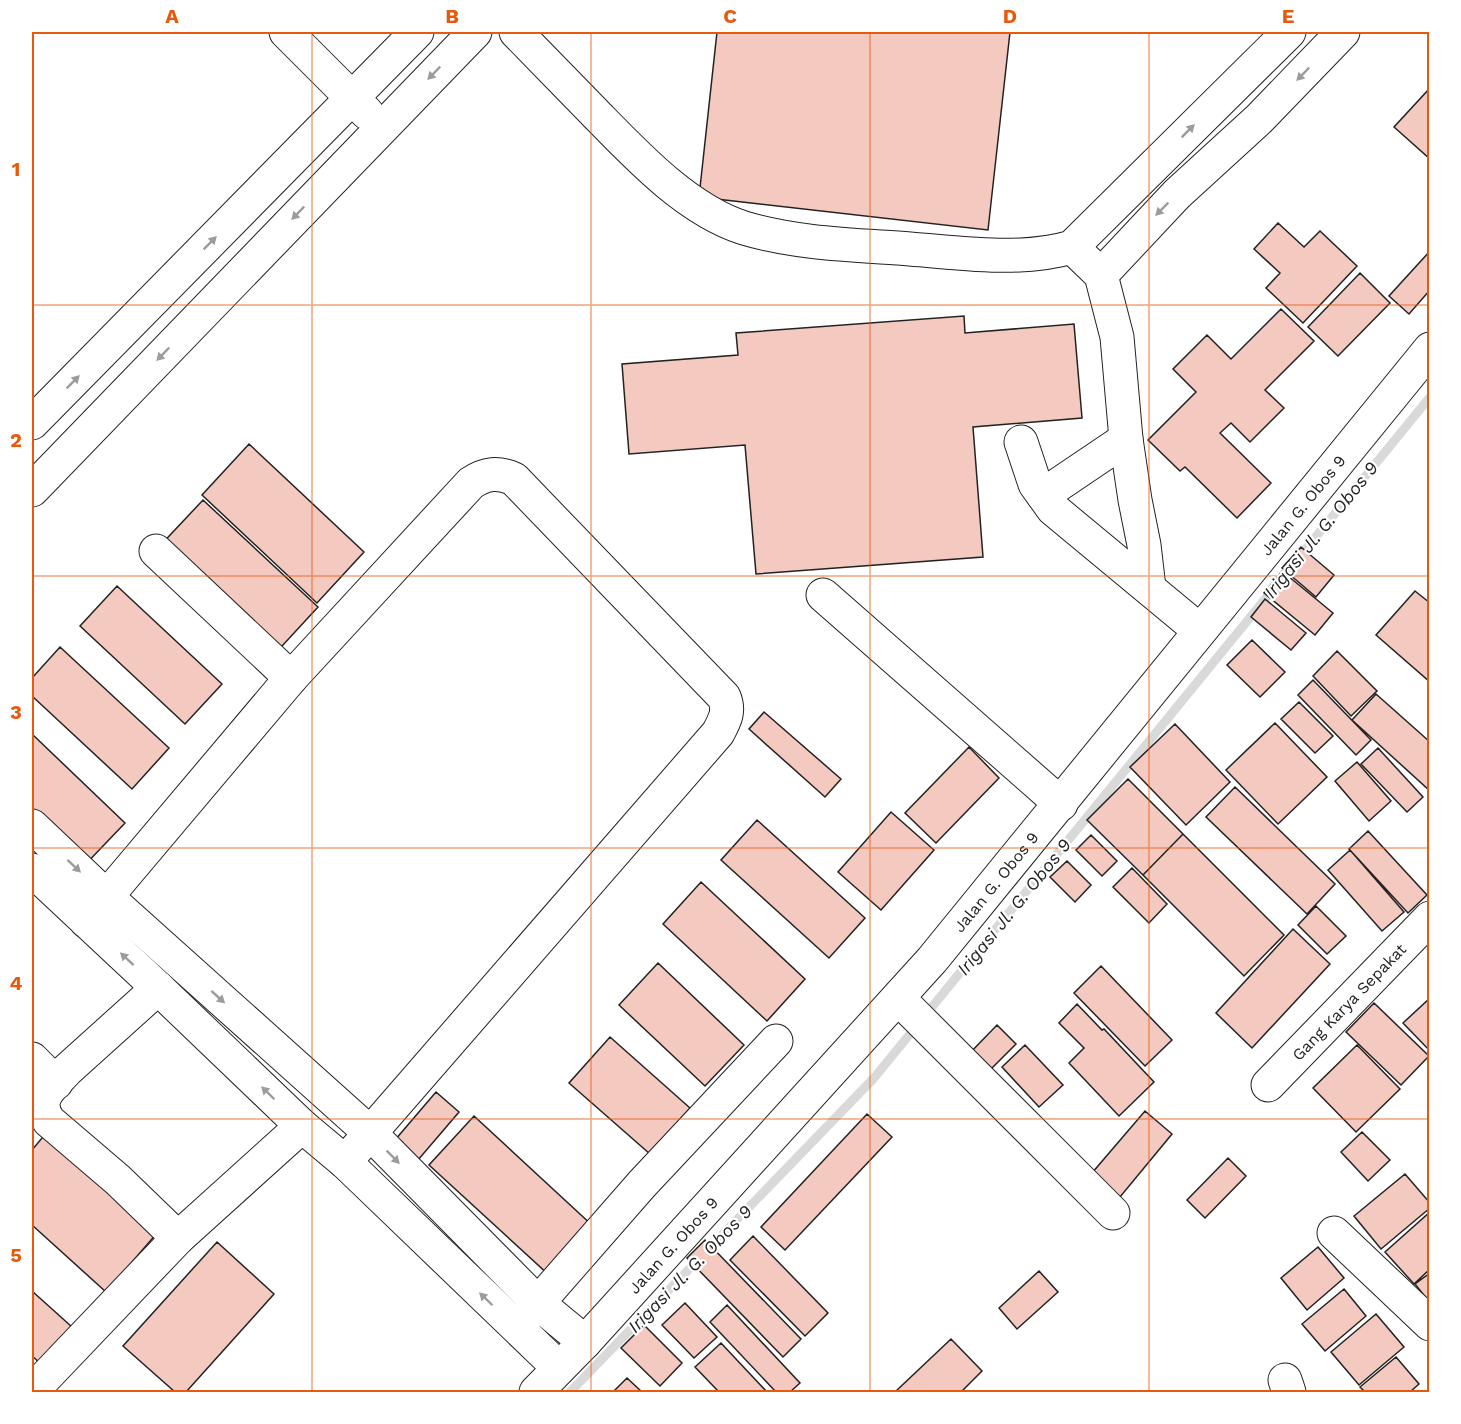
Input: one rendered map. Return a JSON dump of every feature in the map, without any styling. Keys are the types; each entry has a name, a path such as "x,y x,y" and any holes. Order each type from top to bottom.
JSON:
{"street":[{"path":"286,32 382,127"},
{"path":"32,423 417,32"},
{"path":"32,490 475,32"},
{"path":"516,32 634,153 700,208 744,228 779,237 1021,255 1048,253 1072,247 1288,32"},
{"path":"1101,275 1177,194 1259,119 1343,32"},
{"path":"1072,247 1101,275 1117,337 1125,439 1144,545 1149,588"},
{"name":"Jalan G. Obos 9","path":"536,1392 585,1342 933,960 1199,630 1430,349"},
{"path":"1043,495 1125,439"},
{"path":"1021,442 1035,484 1053,509 1199,630"},
{"path":"96,909 291,678 471,483 481,477 502,474 514,479 724,697 728,705 726,719 717,733 345,1162"},
{"path":"156,551 291,678"},
{"path":"823,595 1061,804"},
{"path":"32,826 158,988 302,1126 345,1162 559,1368"},
{"path":"32,870 96,909 369,1132 539,1304 585,1342"},
{"name":"Gang Karya Sepakat","path":"1268,1085 1430,918"},
{"path":"158,988 67,1070 42,1100 41,1111 49,1121 118,1180 178,1238"},
{"path":"898,998 1113,1213"},
{"path":"515,1328 539,1304 642,1184 776,1041"},
{"path":"32,1059 56,1083"},
{"path":"34,1390 178,1238 302,1126"},
{"path":"1334,1233 1430,1324"}],"building":[{"path":"717,32 1010,32 988,230 699,197"},
{"path":"1430,88 1430,159 1394,127"},
{"path":"1278,223 1304,247 1320,231 1357,266 1303,323 1266,288 1280,273 1254,249"},
{"path":"1430,251 1430,290 1409,314 1389,296"},
{"path":"1360,273 1390,303 1338,356 1308,327"},
{"path":"1281,309 1314,341 1265,390 1284,408 1250,442 1231,423 1220,433 1271,483 1237,518 1185,467 1180,471 1148,440 1196,392 1173,369 1207,335 1231,359"},
{"path":"964,316 965,333 1074,324 1082,418 973,427 983,557 756,574 745,445 629,454 622,364 738,355 736,333"},
{"path":"249,444 364,552 317,603 202,495"},
{"path":"203,500 318,607 271,658 156,550"},
{"path":"1301,547 1334,575 1316,597 1282,568"},
{"path":"1282,571 1333,613 1315,635 1264,593"},
{"path":"117,586 222,684 185,724 80,626"},
{"path":"1415,591 1430,603 1430,682 1376,635"},
{"path":"1265,599 1306,633 1291,650 1251,617"},
{"path":"1252,640 1285,672 1260,697 1227,665"},
{"path":"60,647 169,748 132,789 32,696 32,678"},
{"path":"1337,651 1377,691 1351,716 1313,676"},
{"path":"1313,680 1371,740 1356,755 1298,695"},
{"path":"1376,694 1430,742 1430,791 1352,720"},
{"path":"1299,702 1333,736 1315,753 1281,719"},
{"path":"764,712 841,779 825,797 749,729"},
{"path":"1275,723 1327,777 1278,824 1226,770"},
{"path":"1175,724 1230,782 1186,825 1130,767"},
{"path":"32,734 125,823 81,869 32,822"},
{"path":"969,747 999,778 936,843 905,813"},
{"path":"1378,748 1423,797 1407,812 1361,764"},
{"path":"1357,762 1391,801 1369,821 1335,781"},
{"path":"1128,779 1183,834 1143,875 1087,820"},
{"path":"1235,787 1335,884 1307,914 1206,817"},
{"path":"891,812 934,850 881,910 838,872"},
{"path":"757,820 865,918 829,958 721,860"},
{"path":"1368,831 1427,895 1408,913 1349,849"},
{"path":"1183,834 1284,935 1244,976 1143,875"},
{"path":"1091,835 1117,861 1102,876 1076,850"},
{"path":"1350,850 1404,912 1382,931 1328,870"},
{"path":"1067,861 1091,885 1075,902 1050,877"},
{"path":"1132,868 1167,904 1149,923 1113,887"},
{"path":"701,882 805,979 767,1021 663,924"},
{"path":"1316,906 1346,936 1327,954 1298,925"},
{"path":"1293,929 1330,964 1252,1048 1216,1013"},
{"path":"658,963 744,1045 705,1086 619,1005"},
{"path":"1101,966 1172,1040 1145,1066 1074,993"},
{"path":"1430,998 1430,1051 1403,1023"},
{"path":"1374,1003 1429,1056 1401,1085 1346,1032"},
{"path":"1077,1004 1154,1082 1119,1116 1069,1063 1084,1048 1059,1023"},
{"path":"997,1025 1016,1044 986,1074 967,1056"},
{"path":"610,1037 690,1108 650,1154 569,1083"},
{"path":"1025,1045 1063,1085 1039,1107 1002,1067"},
{"path":"1357,1045 1400,1089 1356,1132 1313,1088"},
{"path":"436,1092 459,1112 418,1160 395,1140"},
{"path":"1145,1111 1172,1134 1120,1197 1092,1173"},
{"path":"867,1114 892,1137 785,1250 761,1227"},
{"path":"474,1116 594,1227 550,1276 429,1165"},
{"path":"47,1132 158,1232 106,1292 32,1225 32,1150"},
{"path":"1362,1132 1390,1160 1368,1181 1341,1152"},
{"path":"1228,1158 1246,1176 1205,1218 1187,1200"},
{"path":"1405,1174 1430,1203 1430,1208 1381,1249 1354,1216"},
{"path":"1430,1212 1430,1269 1414,1284 1385,1252"},
{"path":"753,1236 828,1313 805,1336 730,1260"},
{"path":"705,1240 801,1339 783,1357 687,1258"},
{"path":"217,1242 274,1294 186,1392 175,1392 123,1346"},
{"path":"1318,1247 1344,1278 1307,1310 1281,1278"},
{"path":"1039,1271 1058,1292 1017,1329 999,1308"},
{"path":"1430,1273 1430,1303 1415,1284"},
{"path":"1344,1289 1366,1316 1325,1351 1302,1324"},
{"path":"32,1291 72,1327 40,1363 32,1356"},
{"path":"685,1303 717,1337 694,1358 662,1325"},
{"path":"727,1305 800,1383 790,1392 776,1392 710,1322"},
{"path":"1376,1314 1404,1347 1359,1385 1331,1352"},
{"path":"644,1325 682,1363 660,1386 621,1348"},
{"path":"951,1339 982,1371 961,1392 895,1392"},
{"path":"721,1343 767,1392 719,1392 695,1367"},
{"path":"1396,1357 1419,1384 1410,1392 1365,1392 1360,1387"},
{"path":"627,1378 642,1392 613,1392"}],"waterway":[{"name":"Irigasi Jl. G. Obos 9","path":"570,1392 874,1078 1430,397"}]}
